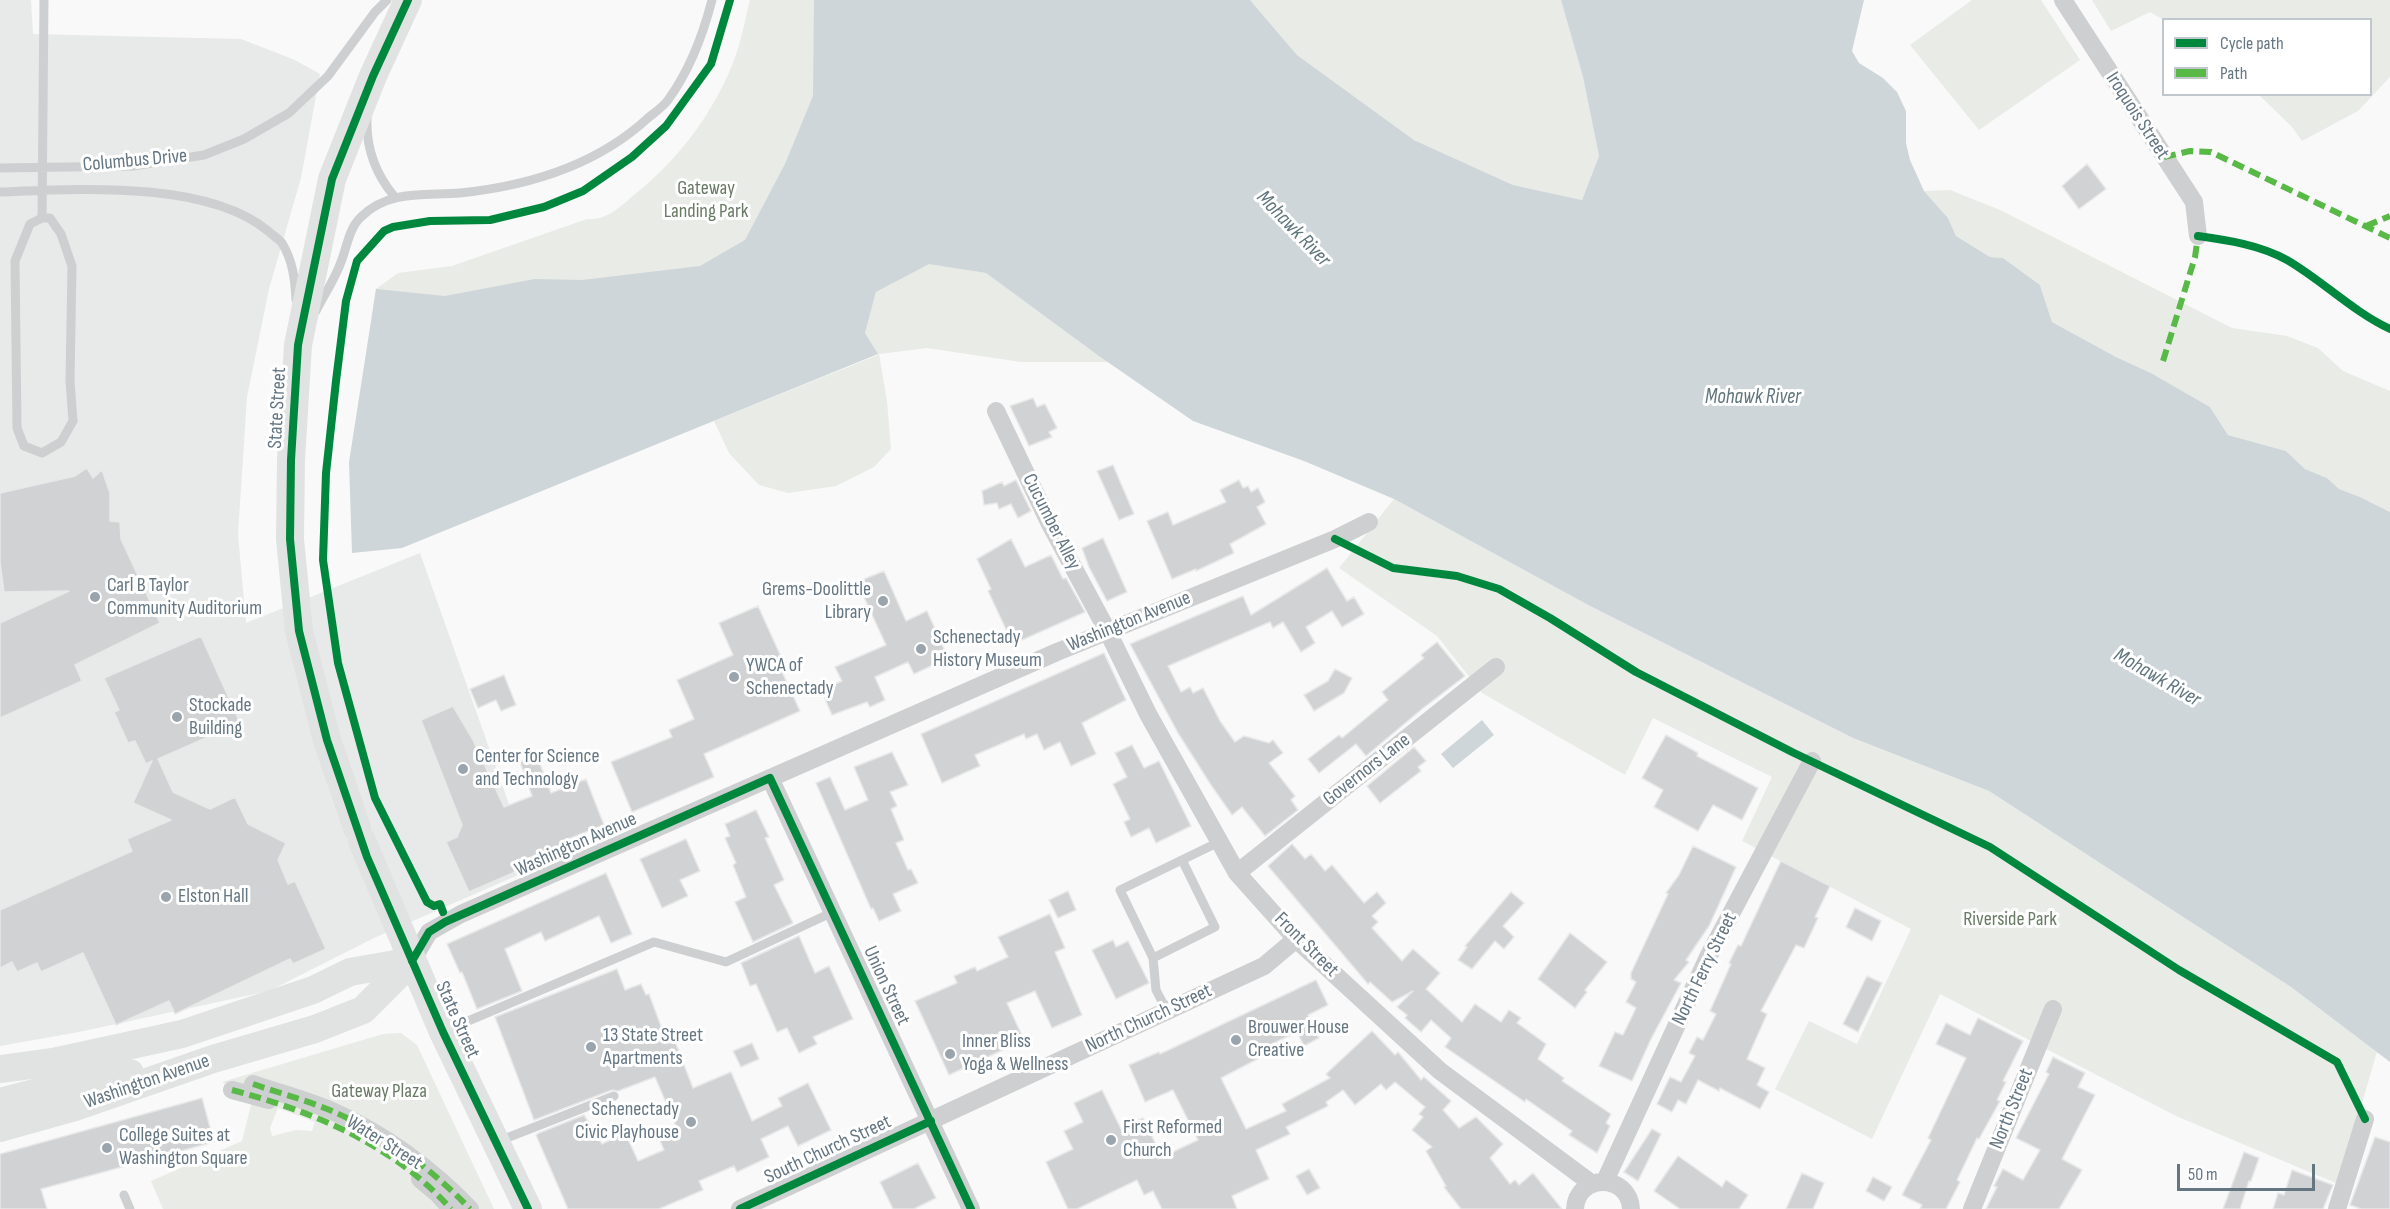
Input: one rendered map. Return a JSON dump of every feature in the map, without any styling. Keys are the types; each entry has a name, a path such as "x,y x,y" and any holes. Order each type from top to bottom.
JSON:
{"main road":[{"name":"State Street","path":"408,0 373,76 332,179 298,345 291,460 290,539 299,631 327,740 359,834 443,1032 528,1209"},
{"name":"Washington Avenue","path":"0,1128 75,1107 213,1059 315,1029 363,1010 412,962"},
{"name":"Washington Avenue","path":"0,1069 53,1062 182,1034 313,990 350,972 412,962"},
{"path":"0,1102 68,1084 213,1059"}],"street":[{"name":"Iroquois Street","path":"2063,0 2194,202 2198,236"},
{"name":"Cucumber Alley","path":"996,411 1050,524 1108,632"},
{"name":"Washington Avenue","path":"412,962 429,932 445,922 770,778 1108,632 1335,539 1369,522"},
{"name":"Front Street","path":"1108,632 1148,714 1237,873 1296,939 1440,1071 1598,1182 1623,1189 1633,1208"},
{"name":"Governors Lane","path":"1237,873 1496,667"},
{"name":"North Ferry Street","path":"1598,1182 1708,957 1812,761"},
{"name":"Union Street","path":"770,778 971,1209"},
{"name":"North Church Street","path":"931,1121 1264,966 1296,939"},
{"name":"North Street","path":"1971,1209 2053,1009"},
{"name":"Water Street","path":"253,1084 332,1111 392,1144 448,1187 470,1209"},
{"name":"Water Street","path":"232,1090 330,1122 377,1147 438,1194 451,1209"},
{"path":"2337,1209 2366,1119"},
{"name":"South Church Street","path":"740,1209 931,1121"},
{"path":"1575,1209 1578,1197 1598,1182"}],"lane":[{"path":"42,218 44,0"},
{"name":"Columbus Drive","path":"0,168 133,165 204,154 244,139 289,113 328,76 375,12 387,0"},
{"path":"298,345 341,262 346,245 360,218 394,196 506,187 574,165 609,149 640,126 668,100 702,38 712,0"},
{"path":"373,76 367,121 368,149 384,184 394,196"},
{"name":"Columbus Drive","path":"0,192 43,190 150,192 195,199 256,221 281,242 294,270 298,345"},
{"path":"42,218 50,218 61,234 72,266 70,381 73,422 61,442 42,453 24,446 17,428 15,261 30,224 42,218"},
{"path":"1167,1011 1156,990 1153,958 1120,890 1221,841"},
{"path":"1153,958 1215,927 1182,860"},
{"path":"443,1032 654,942 726,962 833,912"},
{"path":"496,1143 614,1096"},
{"path":"123,1195 130,1209"}],"shaded area":[{"path":"0,0 31,0 33,34 241,39 295,60 320,74 301,178 269,289 247,397 238,534 246,623 420,553 532,869 374,938 269,991 79,1032 0,1046"}],"green space":[{"name":"Gateway Landing Park","path":"750,0 814,0 833,254 373,307 376,289 398,273 452,266 587,219 600,218 623,204 679,152 715,101 741,40"},
{"path":"1250,0 1561,0 1583,77 1599,156 1582,200 1513,185 1414,140 1297,55"},
{"path":"1972,0 2041,0 2080,60 1979,130 1910,45"},
{"path":"2092,0 2390,0 2390,77 2358,111 2302,141 2292,127 2260,96 2372,96 2372,18 2162,19 2150,12 2111,31"},
{"path":"1950,190 2000,210 2232,328 2287,336 2318,348 2343,371 2390,391 2390,512 2339,489 2327,478 2305,469 2286,451 2228,435 2210,407 2151,373 2116,357 2052,322 2040,285 2003,258 1990,257 1956,236 1948,218 1924,191"},
{"path":"929,263 986,273 1108,362 1021,362 927,348 879,354 887,401 891,449 874,467 836,486 788,493 759,485 729,453 714,421 878,355 865,333 876,292"},
{"name":"Riverside Park","path":"1394,499 1590,606 1853,738 1989,791 2291,987 2377,1052 2338,1184 2176,1116 1940,994 1872,1139 1775,1089 1809,1021 1857,1044 1911,929 1742,841 1772,777 1653,718 1625,775 1482,693 1437,636 1339,568"},
{"name":"Gateway Plaza","path":"401,1033 417,1045 494,1209 163,1209 151,1181 242,1141 252,1101 222,1082 383,1034","holes":["278,1108 315,1122 312,1131 296,1130 272,1136 270,1128"]}],"water":[{"name":"Mohawk River","path":"814,0 1250,0 1297,55 1414,140 1513,185 1582,200 1599,156 1583,77 1561,0 1864,0 1852,51 1859,63 1883,78 1897,92 1906,111 1906,143 1910,160 1924,191 1948,218 1956,236 1990,257 2003,258 2040,285 2052,322 2116,357 2151,373 2210,407 2228,435 2286,451 2305,469 2327,478 2339,489 2390,512 2390,1062 2291,987 1989,791 1853,738 1590,606 1394,499 1304,461 1193,421 986,273 929,264 876,292 865,333 878,354 402,548 352,553 349,462 376,289 445,296 535,279 582,280 700,266 745,240 785,164 813,96"},
{"path":"1482,720 1494,735 1453,768 1441,754"}],"building":[{"path":"2087,164 2106,189 2079,209 2062,186"},
{"path":"1033,398 1037,407 1045,404 1057,428 1049,432 1052,437 1029,446 1010,406"},
{"path":"1113,465 1134,514 1119,520 1097,471"},
{"path":"87,468 93,478 102,470 110,493 110,521 120,522 121,539 160,623 75,665 82,681 0,718 0,623 69,591 4,592 0,562 0,493 75,476"},
{"path":"1016,480 1031,511 1018,518 1011,504 999,509 997,503 984,505 982,491 1002,482 1004,486"},
{"path":"1239,480 1243,488 1248,486 1251,492 1258,488 1265,502 1257,507 1266,524 1230,544 1234,553 1196,571 1196,569 1172,579 1147,521 1168,512 1173,525 1226,502 1220,490"},
{"path":"1103,538 1127,592 1107,601 1082,548"},
{"path":"1011,539 1025,567 1051,555 1063,579 1066,578 1085,612 1013,644 988,591 991,589 977,559"},
{"path":"1327,568 1347,601 1354,597 1364,614 1342,627 1332,611 1306,627 1315,643 1301,652 1283,622 1273,628 1270,622 1168,666 1181,692 1190,687 1193,693 1203,688 1220,721 1235,742 1244,736 1269,743 1273,740 1283,753 1269,763 1295,796 1291,800 1298,810 1265,836 1242,807 1232,815 1178,733 1130,644 1243,596 1251,615"},
{"path":"884,571 906,621 927,611 948,658 914,674 908,662 875,677 885,700 870,707 867,702 832,715 821,690 842,681 835,667 886,645 857,582"},
{"name":"YWCA of Schenectady","path":"758,606 788,672 783,674 800,711 704,754 714,777 632,812 611,762 672,737 669,730 694,719 677,680 733,655 719,623"},
{"name":"Elston Hall","path":"201,636 240,723 158,759 173,792 210,809 235,797 248,824 286,843 278,860 288,884 295,881 326,949 293,964 290,959 175,1014 169,1001 116,1025 83,953 41,972 37,963 17,972 12,962 0,968 0,910 132,851 127,839 171,820 133,803 152,761 146,764 135,741 128,743 114,712 119,710 104,678"},
{"path":"1437,642 1465,676 1366,756 1356,744 1319,773 1308,759 1339,735 1342,738 1388,700 1382,692 1424,658 1421,655"},
{"path":"1104,653 1126,700 1082,723 1096,754 1071,766 1060,742 1044,750 1037,734 1026,739 1024,734 975,755 980,766 942,783 921,734"},
{"path":"1335,669 1352,678 1344,693 1314,711 1304,695 1328,681"},
{"path":"504,675 516,705 501,711 496,700 478,708 470,689"},
{"name":"Center for Science and Technology","path":"453,706 472,738 504,807 532,796 520,762 537,756 551,793 586,779 604,825 568,839 570,843 526,859 529,866 469,892 446,842 457,837 462,825 421,720"},
{"path":"1666,735 1698,753 1697,756 1758,788 1742,820 1713,805 1698,831 1654,807 1663,790 1642,778"},
{"path":"1132,745 1144,768 1159,761 1191,826 1156,843 1149,828 1131,837 1124,822 1130,819 1113,784 1127,777 1115,753"},
{"path":"1414,747 1426,761 1418,767 1421,771 1380,803 1367,786"},
{"path":"892,752 908,785 890,792 897,806 891,809 904,840 896,843 908,870 911,869 918,883 893,894 901,911 879,921 873,908 871,909 816,783 830,777 845,810 868,800 854,767"},
{"path":"756,810 769,837 765,838 784,880 774,885 793,923 753,942 735,902 746,897 733,865 736,863 725,838 730,836 725,824"},
{"path":"686,839 700,871 680,880 688,896 662,908 640,859"},
{"path":"1292,844 1305,859 1311,854 1325,871 1332,865 1364,903 1377,892 1386,903 1372,916 1378,922 1372,928 1402,961 1413,949 1440,973 1426,989 1462,1022 1475,1004 1501,1022 1509,1010 1521,1018 1517,1023 1546,1044 1538,1059 1564,1078 1562,1081 1611,1114 1606,1123 1610,1126 1597,1153 1569,1135 1572,1131 1445,1047 1451,1038 1431,1020 1421,1032 1405,1018 1407,1015 1397,1007 1413,991 1392,1002 1370,982 1368,984 1268,866"},
{"path":"1693,846 1736,867 1709,926 1686,960 1689,962 1674,980 1681,983 1632,1081 1599,1066 1615,1032 1623,1035 1636,1008 1626,1002 1636,982 1631,979 1631,973 1668,894 1666,893 1679,875"},
{"path":"1781,861 1830,886 1815,917 1818,918 1804,948 1796,945 1761,1011 1767,1014 1747,1059 1765,1068 1757,1085 1769,1092 1760,1109 1720,1088 1719,1091 1698,1080 1686,1104 1678,1100 1672,1112 1657,1104 1670,1077 1681,1082 1695,1056 1689,1053 1697,1037 1703,1040 1716,1014 1710,1011 1731,964 1729,963 1738,945 1741,946"},
{"path":"606,873 632,934 611,943 599,916 545,941 541,932 505,949 522,991 477,1009 462,972 460,973 447,944"},
{"path":"1068,891 1076,910 1058,918 1049,900"},
{"path":"1511,892 1524,903 1503,926 1514,937 1504,949 1495,941 1472,969 1458,960 1467,947 1465,946"},
{"path":"1855,908 1881,921 1872,941 1846,927"},
{"path":"1050,914 1065,948 1055,952 1082,1015 1052,1028 1035,991 1007,1003 1024,1040 949,1075 915,1001 957,983 954,976 975,967 977,971 1008,957 998,937"},
{"path":"1570,933 1607,962 1585,990 1587,992 1575,1008 1538,979"},
{"path":"799,936 815,973 829,966 853,1019 813,1037 817,1044 799,1053 787,1028 777,1032 756,984 750,986 741,963"},
{"path":"1113,940 1116,947 1128,941 1149,983 1116,999 1092,950"},
{"path":"617,969 625,990 641,984 646,995 649,994 662,1029 669,1026 693,1088 731,1072 752,1121 782,1106 778,1098 808,1083 831,1130 798,1146 788,1126 761,1139 769,1157 737,1172 734,1166 699,1181 703,1190 659,1209 568,1209 536,1135 584,1115 602,1144 623,1134 624,1138 627,1137 638,1161 664,1150 657,1134 676,1126 655,1077 618,1091 612,1090 534,1120 495,1017"},
{"path":"1867,976 1882,983 1858,1032 1843,1024"},
{"path":"1316,980 1328,1005 1308,1015 1319,1038 1304,1046 1297,1032 1268,1046 1271,1052 1221,1078 1246,1129 1286,1111 1282,1104 1330,1078 1326,1074 1372,1031 1395,1055 1398,1052 1421,1080 1424,1077 1451,1101 1443,1110 1459,1128 1476,1117 1503,1144 1490,1158 1510,1184 1515,1180 1519,1185 1533,1173 1562,1209 1461,1209 1444,1187 1446,1186 1426,1151 1432,1147 1412,1130 1423,1117 1419,1114 1425,1107 1395,1082 1386,1090 1381,1084 1355,1105 1343,1090 1326,1102 1328,1106 1286,1127 1290,1134 1256,1150 1269,1179 1232,1196 1237,1209 1162,1209 1153,1191 1144,1195 1137,1180 1077,1209 1068,1209 1046,1162 1073,1149 1064,1131 1083,1122 1074,1103 1102,1090 1121,1129 1143,1118 1162,1157 1198,1140 1173,1090 1145,1102 1129,1065 1159,1052 1160,1054"},
{"path":"1978,1018 2023,1041 2003,1081 2006,1082 1997,1100 2000,1101 1979,1139 1977,1138 1957,1180 1960,1182 1946,1209 1920,1209 1922,1205 1902,1195 1931,1140 1928,1138 1966,1058 1936,1044 1946,1023 1970,1035"},
{"path":"752,1043 759,1059 741,1067 733,1051"},
{"path":"2053,1057 2085,1073 2078,1087 2095,1095 2062,1159 2082,1170 2059,1209 1986,1209 2003,1169 2023,1180 2040,1150 2016,1138 2049,1074 2046,1072"},
{"name":"College Suites at Washington Square","path":"202,1098 214,1142 41,1189 47,1209 0,1209 0,1154"},
{"path":"1652,1129 1661,1134 1638,1181 1624,1172"},
{"path":"2375,1137 2390,1142 2390,1209 2361,1209 2350,1205"},
{"path":"2244,1152 2259,1158 2251,1181 2249,1181 2240,1209 2223,1209"},
{"path":"1678,1156 1722,1187 1726,1180 1748,1195 1739,1209 1680,1209 1654,1191"},
{"path":"918,1163 936,1198 914,1209 893,1209 880,1182"},
{"path":"1309,1169 1320,1188 1307,1195 1296,1176"},
{"path":"2292,1170 2333,1185 2323,1209 2273,1209 2278,1193 2284,1195"},
{"path":"1802,1173 1824,1183 1813,1209 1786,1209"},
{"path":"1873,1177 1892,1187 1884,1201 1866,1191"}],"marked path":[{"path":"2164,157 2190,151 2211,152 2390,238"},
{"path":"2366,226 2390,216"},
{"path":"2163,361 2195,257 2198,236"},
{"path":"253,1084 322,1107 370,1130 423,1166 470,1209"},
{"path":"232,1090 293,1109 350,1133 404,1166 451,1209"}],"cycle path":[{"path":"408,0 373,76 332,179 298,345 291,460 290,539 299,631 327,740 367,857 443,1032 528,1209"},
{"path":"443,912 440,904 434,906 427,902 375,798 338,663 323,560 326,473 336,381 346,301 357,261 384,231 393,227 430,221 490,220 544,207 583,191 632,157 666,126 711,64 730,0"},
{"path":"2198,236 2243,244 2277,255 2300,268 2363,314 2390,329"},
{"path":"1335,539 1393,568 1457,576 1499,589 1636,672 1792,752 1990,847 2179,970 2337,1062 2365,1119"},
{"path":"412,961 429,932 445,922 770,778 971,1209"},
{"path":"740,1209 931,1121"}],"place":[{"name":"Carl B Taylor Community Auditorium","path":"95,597"},
{"name":"Grems-Doolittle Library","path":"883,601"},
{"name":"Schenectady History Museum","path":"921,649"},
{"name":"YWCA of Schenectady","path":"734,677"},
{"name":"Stockade Building","path":"177,717"},
{"name":"Center for Science and Technology","path":"463,769"},
{"name":"Elston Hall","path":"166,897"},
{"name":"Brouwer House Creative","path":"1236,1040"},
{"name":"13 State Street Apartments","path":"591,1047"},
{"name":"Inner Bliss Yoga & Wellness","path":"950,1054"},
{"name":"Schenectady Civic Playhouse","path":"691,1122"},
{"name":"First Reformed Church","path":"1111,1140"},
{"name":"College Suites at Washington Square","path":"107,1148"}]}
